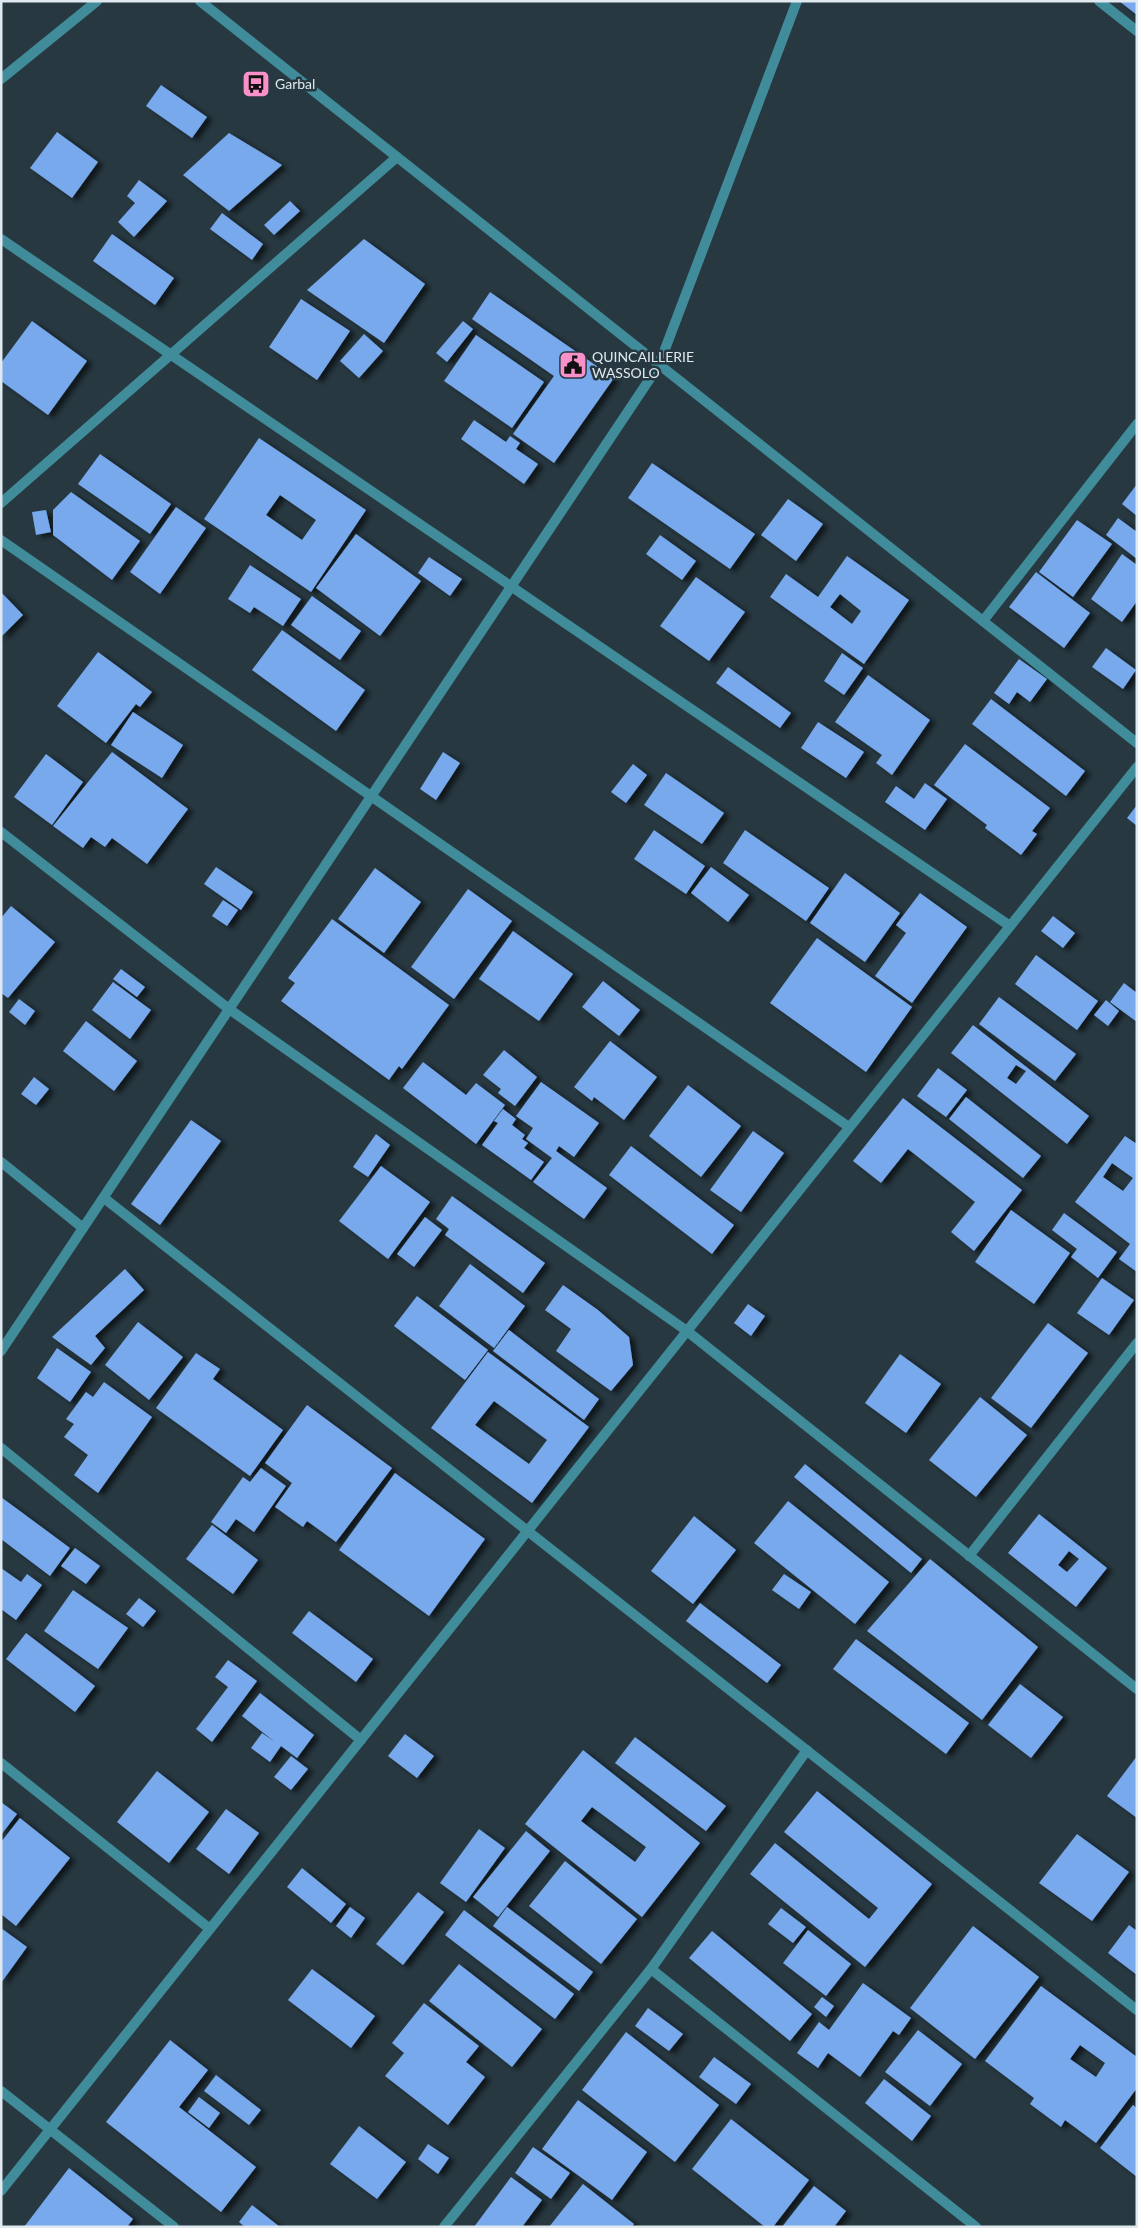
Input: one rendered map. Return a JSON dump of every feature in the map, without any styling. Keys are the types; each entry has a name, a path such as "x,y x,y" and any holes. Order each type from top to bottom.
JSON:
{"street":[{"path":"1,79 98,1"},
{"path":"200,1 1137,743"},
{"path":"1,1351 659,365 797,1"},
{"path":"1098,1 1137,31"},
{"path":"1,503 397,158"},
{"path":"1,238 1010,926"},
{"path":"982,621 1137,424"},
{"path":"1,540 849,1127"},
{"path":"1,2191 1137,767"},
{"path":"1,832 229,1009 687,1331 1137,1689"},
{"path":"1,1162 83,1228"},
{"path":"104,1198 1137,2010"},
{"path":"969,1556 1137,1343"},
{"path":"1,1448 361,1740"},
{"path":"444,2227 651,1968 807,1750"},
{"path":"1,1763 210,1929"},
{"path":"651,1968 976,2227"},
{"path":"1,2091 174,2227"}],"building":[{"path":"1119,1 1137,1 1137,15"},
{"path":"161,85 207,117 192,138 146,106"},
{"path":"57,132 98,162 72,198 30,168"},
{"path":"229,133 282,165 229,211 183,175"},
{"path":"139,180 167,201 134,237 118,222 135,203 127,196"},
{"path":"290,201 300,211 274,235 264,225"},
{"path":"222,213 263,244 252,260 210,229"},
{"path":"112,234 174,278 155,305 93,261"},
{"path":"364,239 425,284 384,343 307,290"},
{"path":"490,292 614,378 554,463 513,434 554,376 472,319"},
{"path":"301,299 350,331 317,380 269,347"},
{"path":"32,321 87,361 48,415 1,381 1,363"},
{"path":"463,321 473,329 447,362 436,353"},
{"path":"364,334 383,351 359,378 340,361"},
{"path":"476,335 544,382 512,428 444,381"},
{"path":"474,420 506,442 510,436 520,443 516,449 538,464 524,484 461,439"},
{"path":"259,438 366,510 311,592 204,519","holes":["280,495 316,520 302,540 266,515"]},
{"path":"100,454 171,504 150,534 78,484"},
{"path":"652,463 755,534 730,569 628,498"},
{"path":"1137,484 1137,516 1122,504"},
{"path":"71,492 140,541 112,580 53,535 53,510"},
{"path":"788,499 823,524 796,561 761,535"},
{"path":"176,507 206,528 160,594 130,572"},
{"path":"46,510 51,532 36,535 32,512"},
{"path":"1118,518 1137,532 1137,559 1106,535"},
{"path":"1077,520 1112,544 1073,597 1039,572"},
{"path":"356,534 421,581 380,636 316,588"},
{"path":"660,535 696,561 682,580 646,554"},
{"path":"1122,554 1137,565 1137,601 1122,622 1091,599"},
{"path":"847,556 909,600 864,664 770,597 786,574 818,597","holes":["840,594 861,611 852,624 830,607"]},
{"path":"429,557 462,579 450,596 418,573"},
{"path":"250,565 301,599 283,626 254,607 250,613 228,599"},
{"path":"1036,572 1090,613 1064,648 1009,607"},
{"path":"696,577 745,612 709,661 660,626"},
{"path":"1,592 23,615 1,637"},
{"path":"312,596 361,631 340,660 291,625"},
{"path":"282,630 365,690 336,731 252,670"},
{"path":"1106,648 1136,670 1123,689 1092,667"},
{"path":"98,652 152,692 140,707 136,704 106,743 57,706"},
{"path":"842,653 863,668 844,695 824,681"},
{"path":"1019,659 1047,679 1030,702 1017,692 1009,704 994,693"},
{"path":"728,667 791,713 780,728 716,683"},
{"path":"868,675 930,720 892,775 876,763 882,755 835,722"},
{"path":"991,699 1085,771 1066,796 972,724"},
{"path":"133,712 183,745 162,778 111,745"},
{"path":"818,722 864,752 846,778 801,748"},
{"path":"965,744 1050,808 1032,831 1037,834 1021,855 985,828 987,825 934,785"},
{"path":"112,752 188,809 147,864 112,838 105,847 91,837 83,848 53,826"},
{"path":"443,752 460,763 436,800 420,789"},
{"path":"46,754 83,782 52,825 14,797"},
{"path":"633,764 647,775 626,803 611,792"},
{"path":"666,773 724,813 702,844 644,805"},
{"path":"925,783 947,799 925,830 885,802 896,786 914,799"},
{"path":"1137,805 1137,826 1127,818"},
{"path":"654,830 705,866 686,894 634,859"},
{"path":"745,830 829,888 806,921 723,863"},
{"path":"216,867 253,892 241,910 204,884"},
{"path":"711,867 749,895 728,922 691,893"},
{"path":"375,868 421,902 384,953 338,919"},
{"path":"845,873 900,913 865,962 810,923"},
{"path":"468,889 512,921 454,999 411,967"},
{"path":"920,893 967,927 912,1003 875,976 906,933 896,925"},
{"path":"223,900 238,910 227,926 212,916"},
{"path":"11,906 55,942 8,998 1,993 1,918"},
{"path":"1053,916 1075,933 1063,948 1041,931"},
{"path":"332,919 449,1005 402,1069 399,1066 389,1080 281,1001 295,983 288,978"},
{"path":"513,931 573,974 539,1021 479,979"},
{"path":"817,938 912,1007 866,1072 770,1003"},
{"path":"1036,955 1098,1001 1077,1030 1015,984"},
{"path":"121,969 145,987 137,997 113,979"},
{"path":"603,981 640,1010 619,1036 582,1007"},
{"path":"113,982 151,1010 130,1039 92,1010"},
{"path":"1124,983 1137,993 1137,1022 1110,1002"},
{"path":"999,997 1076,1054 1055,1081 979,1024"},
{"path":"19,999 35,1011 25,1025 9,1012"},
{"path":"1106,1000 1119,1011 1108,1026 1094,1015"},
{"path":"86,1021 137,1061 114,1091 63,1051"},
{"path":"973,1025 1089,1116 1067,1144 951,1053","holes":["1016,1065 1026,1071 1016,1084 1007,1078"]},
{"path":"610,1041 657,1077 624,1120 594,1097 592,1101 574,1087"},
{"path":"504,1050 537,1077 515,1106 498,1093 501,1089 483,1075"},
{"path":"423,1062 466,1095 476,1083 505,1105 476,1144 403,1088"},
{"path":"938,1068 967,1090 946,1117 917,1096"},
{"path":"34,1077 49,1089 36,1105 21,1094"},
{"path":"541,1082 599,1123 574,1157 559,1146 556,1151 607,1188 584,1219 533,1182 552,1158 526,1139 533,1128 516,1116"},
{"path":"688,1085 741,1126 701,1177 649,1136"},
{"path":"966,1097 1041,1156 1023,1178 949,1119"},
{"path":"903,1098 1022,1190 974,1251 951,1232 975,1202 908,1149 881,1183 853,1161"},
{"path":"503,1109 516,1119 512,1125 525,1135 522,1139 528,1143 524,1148 544,1162 531,1180 482,1145 498,1123 494,1121"},
{"path":"191,1120 221,1141 160,1225 131,1204"},
{"path":"753,1131 784,1153 741,1212 710,1190"},
{"path":"376,1134 390,1145 368,1177 353,1167"},
{"path":"1125,1136 1137,1144 1137,1272 1119,1259 1130,1244 1075,1202","holes":["1112,1163 1133,1178 1123,1191 1103,1177"]},
{"path":"631,1146 734,1225 712,1254 609,1175"},
{"path":"381,1166 430,1202 388,1259 339,1221"},
{"path":"452,1196 545,1263 523,1293 445,1235 449,1229 436,1219"},
{"path":"1011,1210 1070,1253 1034,1304 975,1262"},
{"path":"1064,1213 1117,1252 1098,1278 1071,1257 1077,1249 1052,1230"},
{"path":"425,1217 442,1230 414,1267 397,1254"},
{"path":"470,1264 525,1306 494,1348 439,1306"},
{"path":"125,1269 144,1290 95,1336 105,1348 91,1365 52,1337"},
{"path":"1102,1278 1134,1300 1109,1335 1077,1313"},
{"path":"563,1285 598,1310 629,1337 633,1365 611,1391 556,1351 571,1329 545,1310"},
{"path":"417,1296 488,1350 465,1380 394,1326"},
{"path":"748,1304 765,1316 751,1336 734,1323"},
{"path":"138,1322 183,1357 149,1400 105,1365"},
{"path":"1048,1323 1088,1353 1031,1428 991,1398"},
{"path":"509,1330 599,1399 584,1420 493,1351"},
{"path":"57,1348 91,1372 70,1402 37,1378"},
{"path":"488,1352 589,1427 532,1503 431,1428","holes":["494,1401 547,1440 529,1464 475,1425"]},
{"path":"196,1353 220,1369 213,1379 283,1430 250,1476 156,1408"},
{"path":"900,1354 941,1384 906,1433 865,1403"},
{"path":"104,1382 152,1417 98,1493 74,1475 88,1455 64,1437 74,1424 66,1419 86,1392 93,1397"},
{"path":"980,1397 1027,1435 976,1497 929,1460"},
{"path":"307,1405 392,1468 336,1542 307,1521 303,1527 275,1507 292,1483 265,1463"},
{"path":"805,1464 922,1559 911,1573 794,1477"},
{"path":"261,1468 286,1486 254,1532 236,1519 226,1533 211,1522 243,1477 250,1482"},
{"path":"395,1473 485,1539 429,1616 339,1550"},
{"path":"1,1497 70,1548 50,1576 1,1539"},
{"path":"788,1501 889,1582 855,1624 754,1543"},
{"path":"1039,1514 1107,1568 1076,1607 1008,1553","holes":["1069,1551 1079,1559 1067,1572 1058,1565"]},
{"path":"694,1516 736,1550 693,1604 651,1571"},
{"path":"212,1525 258,1560 233,1594 186,1559"},
{"path":"75,1548 100,1566 86,1584 61,1566"},
{"path":"930,1559 1038,1647 982,1720 867,1631"},
{"path":"1,1568 21,1582 27,1574 42,1585 16,1620 1,1609"},
{"path":"784,1574 811,1592 799,1609 772,1590"},
{"path":"73,1590 128,1628 98,1669 44,1631"},
{"path":"139,1598 156,1611 143,1627 126,1614"},
{"path":"700,1603 781,1665 767,1683 686,1621"},
{"path":"309,1611 373,1659 356,1682 292,1633"},
{"path":"26,1633 95,1686 75,1712 6,1659"},
{"path":"856,1639 969,1723 946,1754 833,1669"},
{"path":"228,1660 257,1681 212,1742 196,1729 228,1687 215,1677"},
{"path":"1020,1684 1063,1717 1031,1758 988,1725"},
{"path":"260,1693 314,1735 297,1758 281,1746 270,1762 251,1748 262,1733 275,1742 242,1716"},
{"path":"405,1734 434,1756 417,1778 388,1756"},
{"path":"635,1737 726,1806 706,1831 615,1763"},
{"path":"583,1750 700,1843 642,1917 525,1824","holes":["592,1807 646,1847 635,1862 581,1821"]},
{"path":"291,1756 308,1769 291,1790 274,1777"},
{"path":"1137,1756 1137,1818 1107,1796"},
{"path":"157,1771 209,1812 169,1863 117,1822"},
{"path":"817,1791 932,1884 865,1967 750,1874 775,1843 869,1919 878,1908 784,1832"},
{"path":"1,1802 17,1814 1,1835"},
{"path":"226,1809 259,1833 229,1874 196,1849"},
{"path":"20,1818 70,1858 16,1926 1,1914 1,1842"},
{"path":"479,1829 505,1848 466,1902 440,1883"},
{"path":"526,1831 550,1851 498,1917 473,1897"},
{"path":"1077,1834 1129,1872 1092,1921 1039,1883"},
{"path":"565,1861 637,1919 601,1964 529,1906"},
{"path":"302,1868 346,1904 331,1923 287,1887"},
{"path":"418,1892 444,1912 403,1965 376,1944"},
{"path":"350,1907 365,1918 351,1938 336,1926"},
{"path":"507,1907 593,1972 579,1991 493,1926"},
{"path":"781,1908 806,1927 793,1943 768,1924"},
{"path":"464,1910 574,1994 555,2019 445,1935"},
{"path":"1129,1925 1137,1931 1137,1975 1108,1953"},
{"path":"973,1926 1039,1977 975,2059 910,2008"},
{"path":"1,1928 27,1947 1,1983"},
{"path":"808,1930 851,1964 826,1996 783,1963"},
{"path":"712,1931 812,2014 790,2041 689,1958"},
{"path":"459,1964 542,2029 512,2067 429,2001"},
{"path":"312,1969 375,2016 351,2048 288,2000"},
{"path":"863,1983 911,2018 899,2035 893,2031 860,2077 828,2053 818,2068 797,2053 819,2022 829,2030"},
{"path":"1041,1986 1137,2057 1137,2088 1096,2143 1065,2120 1061,2127 1030,2104 1034,2098 985,2061","holes":["1080,2045 1105,2063 1096,2077 1070,2059"]},
{"path":"822,1997 834,2006 826,2017 814,2007"},
{"path":"424,2003 479,2046 466,2062 485,2077 448,2125 385,2076 404,2053 392,2043"},
{"path":"648,2008 683,2034 669,2051 635,2026"},
{"path":"918,2030 962,2064 930,2106 885,2072"},
{"path":"626,2032 719,2105 675,2162 582,2090"},
{"path":"170,2040 208,2070 179,2107 256,2167 221,2212 106,2122"},
{"path":"714,2057 751,2084 736,2104 699,2077"},
{"path":"216,2075 261,2110 249,2125 204,2091"},
{"path":"884,2079 931,2116 912,2141 865,2103"},
{"path":"199,2097 220,2113 209,2128 188,2112"},
{"path":"578,2100 647,2152 612,2200 542,2149"},
{"path":"1133,2105 1137,2108 1137,2177 1100,2148"},
{"path":"731,2119 809,2180 773,2227 765,2227 692,2169"},
{"path":"359,2126 406,2162 377,2199 330,2164"},
{"path":"428,2144 449,2158 438,2174 418,2159"},
{"path":"533,2147 570,2173 551,2199 515,2173"},
{"path":"69,2168 133,2219 127,2227 24,2227"},
{"path":"511,2177 542,2200 522,2227 474,2227"},
{"path":"583,2184 634,2224 632,2227 549,2227"},
{"path":"814,2186 846,2211 834,2227 782,2227"},
{"path":"252,2205 280,2227 245,2227 239,2222"}],"place":[{"name":"Garbal","path":"256,84"},
{"name":"QUINCAILLERIE WASSOLO","path":"573,365"}]}
